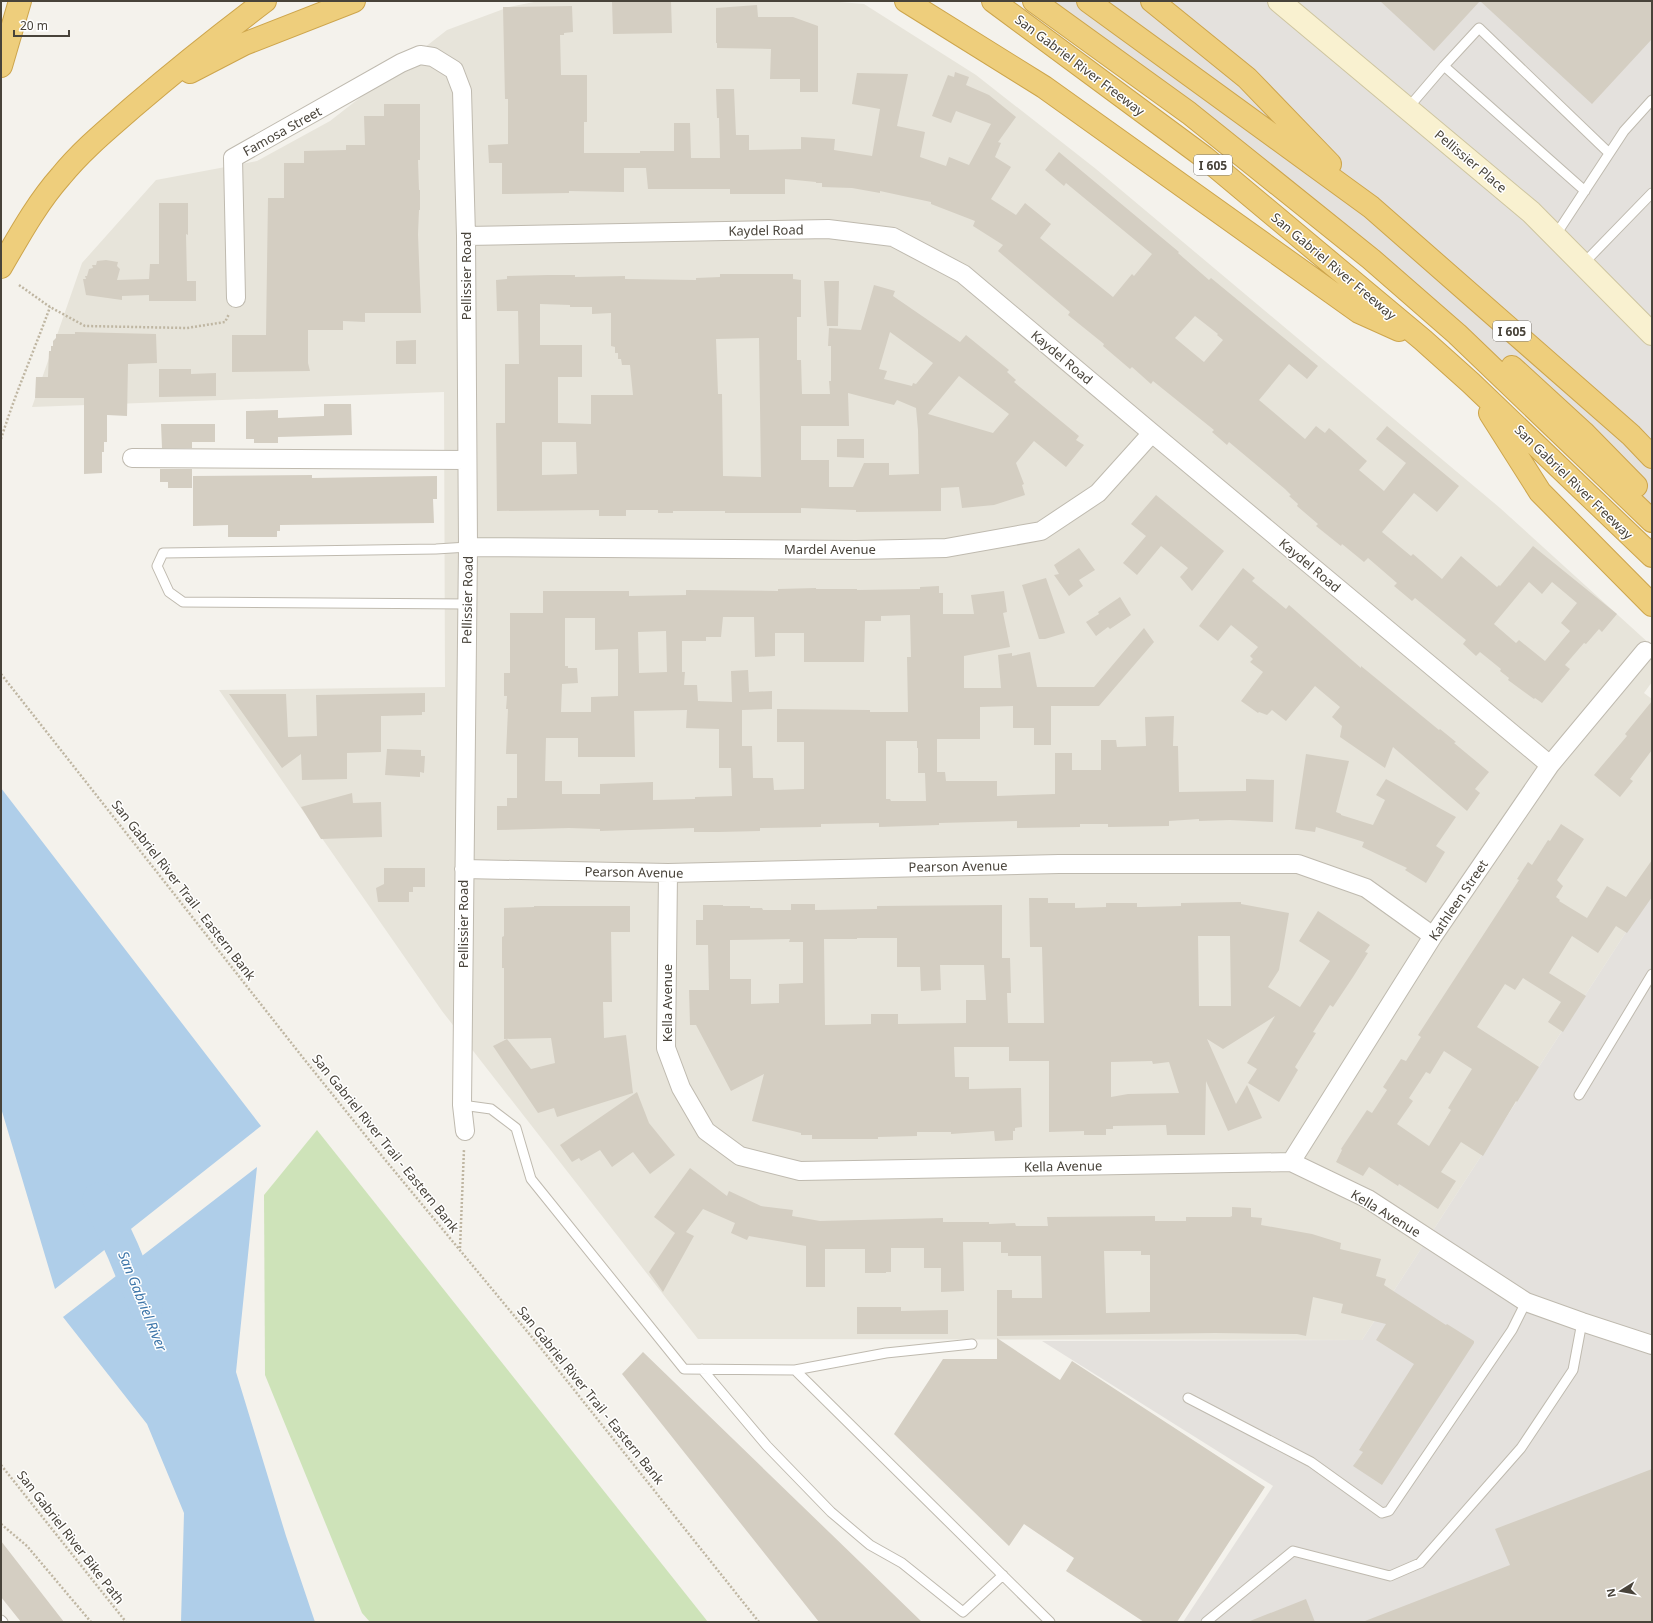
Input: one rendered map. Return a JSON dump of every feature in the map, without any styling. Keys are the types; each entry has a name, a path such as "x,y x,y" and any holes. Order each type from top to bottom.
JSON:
{"highway":[{"path":"1,66 20,1"},
{"path":"3,262 32,216 61,176 100,136 228,29 265,1"},
{"path":"151,92 244,44 354,1"},
{"path":"906,1 1044,87 1358,312 1423,340"},
{"name":"San Gabriel River Freeway","path":"993,1 1204,157 1423,340 1471,383 1652,556"},
{"path":"1034,1 1189,113 1370,259 1457,334 1652,521"},
{"path":"1054,1 1288,173 1406,272 1492,348 1583,432 1652,502"},
{"name":"I 605","path":"1088,1 1371,207 1631,435 1652,457"},
{"path":"1152,1 1247,78 1371,207"},
{"path":"1471,383 1540,492 1652,605"}],"main road":[{"name":"Pellissier Place","path":"1279,1 1531,212 1652,334"}],"street":[{"name":"Famosa Street","path":"236,298 233,158 402,63 420,55 433,57 454,70"},
{"name":"Pellissier Road","path":"454,70 462,91 466,236 468,547 462,1105 465,1131"},
{"name":"Kaydel Road","path":"466,236 828,228 892,237 963,274 1550,764"},
{"name":"Mardel Avenue","path":"468,547 856,550 946,548 1041,531 1098,493 1152,432"},
{"path":"132,458 467,460"},
{"name":"Kathleen Street","path":"1291,1162 1433,936 1550,764 1644,651"},
{"name":"Pearson Avenue","path":"464,869 668,873 1059,864 1298,864 1366,888 1433,936"},
{"name":"Kella Avenue","path":"668,873 666,1048 681,1088 706,1131 740,1156 800,1171 1291,1162 1368,1199 1526,1302 1582,1322 1652,1344"}],"lane":[{"path":"1408,108 1478,28 1610,153"},
{"path":"1444,66 1585,191"},
{"path":"1555,236 1624,130 1652,100"},
{"path":"1583,264 1652,193"},
{"path":"467,604 183,602 168,592 157,566 163,553 436,549 468,547"},
{"path":"1579,1095 1652,974"},
{"path":"462,1105 491,1109 516,1128 531,1180 684,1369 795,1370 886,1353 972,1344"},
{"path":"1188,1398 1311,1462 1382,1513 1386,1513 1389,1512 1512,1330 1526,1302"},
{"path":"1206,1622 1293,1550 1390,1576 1420,1563 1521,1448 1573,1370 1582,1322"},
{"path":"702,1369 767,1446 831,1512 870,1545 902,1564 963,1612 1003,1575"},
{"path":"795,1370 1050,1622"}],"path":[{"path":"19,285 50,307 85,326 187,328 225,322 236,298"},
{"path":"1,439 11,406 37,344 50,307"},
{"name":"San Gabriel River Trail - Eastern Bank","path":"1,674 309,1065 540,1347 759,1622"},
{"path":"460,1248 465,1131"},
{"name":"San Gabriel River Bike Path","path":"1,1465 126,1622"},
{"path":"1,1524 28,1546 91,1622"}],"shaded area":[{"path":"539,1 828,1 864,4 976,75 1096,169 1500,508 1652,646 1652,682 1644,693 1652,699 1652,892 1362,1340 698,1339 442,1011 219,690 445,687 444,392 32,407 82,263 156,180 257,161 330,121 447,30 509,7"},
{"path":"1045,1 1652,1 1652,513 1419,297"},
{"path":"1652,892 1652,1622 1183,1622 1273,1486 1042,1341 1362,1340"}],"green space":[{"path":"317,1130 708,1622 370,1622 362,1613 265,1375 264,1195"}],"water":[{"path":"1,788 261,1126 55,1289 1,1108"},
{"path":"257,1167 236,1372 286,1536 315,1622 181,1622 184,1513 147,1424 63,1317"}],"building":[{"path":"612,1 671,1 672,33 613,34"},
{"path":"1380,1 1480,1 1434,51"},
{"path":"1480,1 1652,1 1652,39 1592,104"},
{"path":"757,5 758,17 793,17 818,26 818,92 800,92 800,79 770,79 771,49 717,48 716,8"},
{"path":"572,6 573,32 560,35 561,75 587,75 587,122 584,122 584,153 640,153 640,151 674,151 674,123 690,123 691,158 720,158 719,118 717,118 716,89 734,89 736,135 749,135 749,150 801,149 801,137 835,139 834,150 872,156 880,109 852,104 857,73 908,74 897,126 925,132 920,157 946,166 949,157 969,165 991,124 956,111 951,123 932,116 948,75 954,77 955,72 969,77 966,85 989,95 1016,117 998,142 1001,143 995,157 1011,167 991,199 1016,215 1025,203 1051,224 1040,238 1113,297 1132,274 1134,276 1152,254 1066,183 1064,186 1045,170 1059,152 1179,252 1178,253 1209,280 1211,278 1318,366 1307,379 1289,364 1259,400 1305,439 1316,426 1325,433 1329,428 1367,461 1359,470 1384,491 1406,463 1376,439 1387,426 1459,486 1437,512 1414,493 1382,532 1411,556 1413,554 1442,579 1461,556 1497,587 1499,585 1500,586 1533,546 1617,614 1602,632 1599,629 1586,644 1584,643 1565,665 1570,669 1542,703 1535,698 1534,699 1508,680 1509,678 1500,671 1501,669 1480,652 1476,656 1463,644 1466,640 1415,598 1412,601 1394,586 1397,583 1368,558 1364,562 1316,526 1318,524 1297,506 1298,504 1289,496 1291,495 1285,489 1229,442 1227,445 1212,432 1214,430 1153,381 1151,384 1132,367 1130,369 1103,346 1104,344 1068,315 1070,312 998,251 1003,245 973,226 975,221 931,204 931,202 880,191 880,193 852,188 822,187 822,183 785,179 785,194 730,194 730,189 648,189 646,168 624,168 624,192 569,191 569,193 502,194 502,163 489,163 488,145 508,144 508,99 505,99 503,7","holes":["1195,316 1218,334 1217,335 1223,340 1204,362 1175,338","1529,582 1542,594 1552,582 1577,603 1561,623 1570,631 1545,661 1519,640 1516,643 1494,624"]},
{"path":"384,104 420,104 420,160 418,160 420,210 418,234 421,313 365,313 365,322 343,321 343,330 308,330 308,363 310,371 232,372 232,335 266,335 268,198 284,198 284,163 304,163 304,151 346,150 346,145 365,145 364,116 384,116"},
{"path":"159,203 188,203 188,235 186,234 187,281 196,281 196,301 149,301 149,295 122,296 122,300 86,295 83,279 86,279 85,276 87,276 89,269 93,268 92,265 96,265 97,261 106,260 118,262 117,266 120,269 117,280 149,279 150,264 159,264"},
{"path":"720,274 793,274 793,279 801,280 801,317 797,317 797,360 801,360 802,394 830,394 829,381 831,381 831,346 828,346 829,328 861,330 874,285 895,291 893,296 960,342 966,335 1009,370 1007,372 1016,380 1014,382 1079,436 1076,440 1084,445 1066,467 1034,441 1016,463 1024,484 1022,485 1025,495 994,505 962,508 959,487 941,488 941,511 856,512 856,510 801,508 801,513 673,511 673,513 658,513 658,510 626,510 626,516 599,516 599,510 497,511 496,423 505,423 505,364 519,364 518,311 497,311 496,280 507,279 507,276 548,275 575,275 575,277 625,276 625,279 696,280 696,278 720,277","holes":["540,304 570,305 570,307 592,307 592,314 611,313 611,346 615,347 615,353 618,353 618,359 621,359 622,365 630,365 633,395 591,395 591,424 558,423 558,377 582,377 582,345 540,345","890,332 933,363 916,384 913,383 912,386 884,379 887,371 879,369","759,338 761,477 723,476 722,394 718,394 716,339","959,376 1009,414 993,433 928,414","848,393 894,405 897,400 916,408 919,474 889,475 889,463 864,463 853,487 829,487 829,460 801,460 801,426 849,426","542,442 576,442 577,474 542,475"]},
{"path":"824,281 839,281 838,326 827,326"},
{"path":"75,332 156,334 157,363 128,364 127,416 107,415 107,442 104,442 104,452 102,452 102,473 84,474 84,398 35,398 36,377 48,377 49,351 51,351 51,346 53,346 53,341 56,338 56,334 75,334"},
{"path":"416,340 416,364 396,364 396,341"},
{"path":"159,369 191,369 191,374 216,373 216,396 159,397"},
{"path":"324,404 351,404 352,435 278,437 278,443 254,443 254,439 246,439 246,411 278,410 278,418 324,416"},
{"path":"161,424 215,424 215,442 192,442 192,448 162,448"},
{"path":"837,439 864,439 864,458 837,457"},
{"path":"160,469 192,469 192,488 168,488 168,482 160,482"},
{"path":"312,475 312,478 437,476 437,499 433,499 434,523 280,525 280,531 277,531 277,537 228,537 228,525 193,526 193,476"},
{"path":"1156,495 1224,551 1192,591 1180,577 1188,568 1161,546 1137,575 1123,563 1146,536 1131,524"},
{"path":"1079,548 1095,570 1079,580 1083,586 1069,596 1054,575 1059,574 1054,565"},
{"path":"1243,568 1255,578 1252,581 1286,609 1289,605 1361,668 1361,666 1439,730 1440,729 1456,742 1454,743 1489,772 1475,789 1480,793 1467,811 1393,747 1385,768 1340,737 1342,726 1332,717 1340,707 1315,686 1286,721 1272,710 1267,715 1258,713 1241,701 1263,672 1250,662 1253,659 1250,656 1258,647 1231,625 1218,641 1199,626"},
{"path":"1046,578 1065,633 1045,639 1039,639 1022,585"},
{"path":"939,586 939,593 943,593 943,614 974,614 971,595 1004,591 1007,612 1003,613 1010,647 964,656 964,688 1001,688 998,655 1012,653 1012,656 1030,652 1037,687 1094,687 1144,628 1154,642 1099,706 1051,706 1051,745 1034,745 1034,728 1013,728 1013,706 980,707 980,739 937,739 937,772 945,772 946,781 997,781 997,796 1055,794 1055,753 1072,753 1072,770 1101,770 1101,740 1116,740 1117,747 1146,746 1145,717 1174,716 1173,746 1178,746 1179,792 1246,791 1246,779 1274,780 1273,822 1230,820 1199,821 1199,819 1169,821 1169,826 1108,827 1108,824 1080,824 1080,827 1017,828 1017,821 939,823 939,825 879,827 879,823 821,824 821,827 760,828 760,831 718,832 694,832 694,828 600,831 600,829 569,828 497,830 497,806 507,806 507,798 517,798 517,754 506,754 508,709 506,709 507,696 504,696 504,673 510,673 510,613 543,613 543,591 629,591 629,596 686,595 686,590 778,591 778,589 816,588 857,590 920,589 920,587","holes":["910,615 911,657 907,657 908,712 777,709 777,742 804,742 804,789 774,790 773,778 753,778 752,746 742,746 742,710 772,709 772,691 749,692 748,670 731,671 732,702 698,701 697,685 684,685 685,672 682,672 682,641 706,641 706,637 721,637 723,617 754,617 755,657 775,656 775,633 804,633 804,662 864,662 865,621 881,621 881,616","565,618 595,618 595,650 618,649 618,696 591,697 591,712 561,712 562,684 578,683 577,668 568,668 568,666 565,666","666,631 667,672 639,673 638,632","687,710 686,728 719,729 719,768 731,768 732,796 653,800 653,782 600,784 600,794 562,794 562,781 545,781 546,738 578,738 578,757 635,757 634,711","886,741 917,741 918,773 925,773 926,801 891,801 890,799 886,799"]},
{"path":"1120,597 1131,615 1110,629 1108,627 1096,636 1086,622 1099,614 1098,612"},
{"path":"425,693 425,712 422,712 422,715 381,716 381,752 347,753 347,779 302,780 301,754 282,768 229,694 286,694 288,737 317,736 316,695"},
{"path":"1652,701 1652,750 1630,779 1633,781 1620,797 1594,775 1627,736 1625,734"},
{"path":"387,749 421,750 421,756 425,756 424,773 420,772 420,777 385,775"},
{"path":"1306,754 1349,761 1336,812 1341,815 1373,825 1385,800 1376,795 1386,779 1456,817 1436,846 1445,852 1426,883 1405,870 1407,868 1362,847 1364,842 1316,827 1315,832 1295,829"},
{"path":"352,793 353,803 381,802 382,837 321,839 301,807"},
{"path":"1561,824 1584,839 1557,880 1563,886 1556,897 1560,900 1559,901 1587,918 1607,886 1626,897 1652,860 1652,897 1627,933 1616,926 1598,953 1572,936 1549,973 1586,996 1563,1032 1548,1022 1561,1002 1523,978 1515,990 1505,984 1477,1027 1539,1067 1517,1102 1516,1101 1483,1156 1461,1142 1441,1172 1456,1181 1438,1209 1369,1167 1363,1176 1336,1162 1342,1150 1341,1149 1367,1110 1372,1113 1387,1090 1383,1087 1401,1059 1406,1061 1421,1037 1418,1035 1519,880 1517,879 1528,862 1532,865 1548,840 1550,841","holes":["1444,1051 1472,1069 1448,1108 1451,1110 1429,1146 1397,1124 1413,1101 1409,1098 1426,1072 1430,1074"]},
{"path":"384,868 425,868 425,887 413,887 413,892 409,892 409,902 378,902 376,888 384,884"},
{"path":"1029,898 1048,898 1048,903 1075,903 1075,908 1106,907 1106,903 1137,903 1137,907 1141,907 1181,906 1181,903 1241,902 1241,904 1289,913 1279,970 1268,987 1300,1007 1330,961 1299,941 1318,911 1370,945 1365,952 1368,953 1353,977 1333,1007 1330,1005 1313,1032 1316,1033 1295,1067 1298,1070 1279,1102 1248,1083 1257,1069 1247,1063 1275,1016 1223,1049 1207,1039 1236,1104 1247,1085 1262,1118 1228,1131 1206,1081 1205,1135 1167,1135 1166,1125 1113,1126 1113,1129 1106,1129 1106,1135 1084,1135 1084,1131 1049,1132 1049,1061 1009,1061 1009,1047 954,1047 955,1077 969,1077 969,1089 1021,1088 1022,1127 1015,1128 1015,1131 1013,1131 1013,1140 995,1141 994,1131 951,1134 951,1132 917,1132 917,1136 878,1137 878,1139 812,1139 812,1135 801,1135 801,1133 752,1121 764,1074 731,1091 696,1025 690,1025 689,990 709,990 708,945 696,945 696,920 703,920 703,905 750,906 750,908 762,908 763,910 791,910 791,904 815,904 815,910 877,909 877,906 1002,905 1002,958 1010,958 1011,993 1007,993 1008,1023 1044,1023 1042,947 1030,947","holes":["1198,936 1230,936 1231,1006 1199,1006","897,938 897,967 920,967 921,991 941,990 940,965 984,965 986,1000 966,1000 966,1023 898,1024 898,1014 871,1014 871,1024 825,1025 824,939","790,939 789,942 803,942 803,983 779,984 779,1003 751,1004 751,979 730,979 730,940","1152,1061 1153,1064 1169,1062 1179,1093 1128,1094 1111,1097 1111,1062"]},
{"path":"534,906 630,906 630,932 611,932 612,1002 603,1002 604,1038 626,1035 633,1093 557,1117 554,1108 538,1113 493,1046 507,1039 531,1069 555,1063 551,1038 504,1039 504,968 502,968 502,937 504,936 504,908"},
{"path":"637,1092 649,1123 675,1155 650,1174 633,1152 612,1167 600,1150 581,1161 579,1158 572,1162 560,1145"},
{"path":"690,1168 727,1196 729,1191 761,1206 793,1210 792,1216 820,1221 943,1218 943,1222 989,1222 989,1224 1015,1223 1016,1226 1048,1226 1047,1217 1155,1216 1155,1221 1186,1221 1186,1217 1230,1217 1232,1216 1232,1207 1251,1208 1251,1217 1262,1218 1261,1225 1312,1234 1341,1243 1340,1249 1381,1259 1376,1276 1386,1279 1384,1285 1446,1325 1447,1324 1474,1341 1474,1343 1382,1485 1353,1466 1363,1452 1359,1450 1414,1364 1376,1340 1386,1324 1341,1313 1343,1304 1313,1297 1306,1336 1297,1334 1215,1333 997,1336 997,1290 1012,1290 1012,1298 1042,1298 1041,1256 1008,1256 1008,1253 1001,1253 1001,1242 963,1242 964,1291 941,1292 941,1268 924,1268 924,1248 891,1248 891,1272 886,1273 865,1273 865,1249 825,1249 825,1287 806,1287 806,1246 749,1236 747,1240 731,1233 735,1223 703,1209 686,1232 694,1236 663,1292 649,1272 675,1233 654,1217","holes":["1104,1251 1141,1251 1141,1255 1150,1255 1150,1312 1106,1313"]},
{"path":"857,1307 901,1307 901,1311 948,1310 948,1334 857,1334"},
{"path":"997,1338 1060,1380 1072,1361 1265,1487 1177,1622 1144,1622 1066,1571 1074,1558 1024,1524 1009,1546 894,1434 943,1359 997,1359"},
{"path":"643,1352 922,1622 819,1622 622,1374"},
{"path":"1652,1469 1652,1622 1365,1621 1510,1565 1495,1529"},
{"path":"1,1541 64,1622 21,1622 1,1597"},
{"path":"1306,1599 1315,1622 1250,1622 1250,1621"}],"waterway":[{"name":"San Gabriel River","path":"99,1199 123,1251 146,1307"}]}
